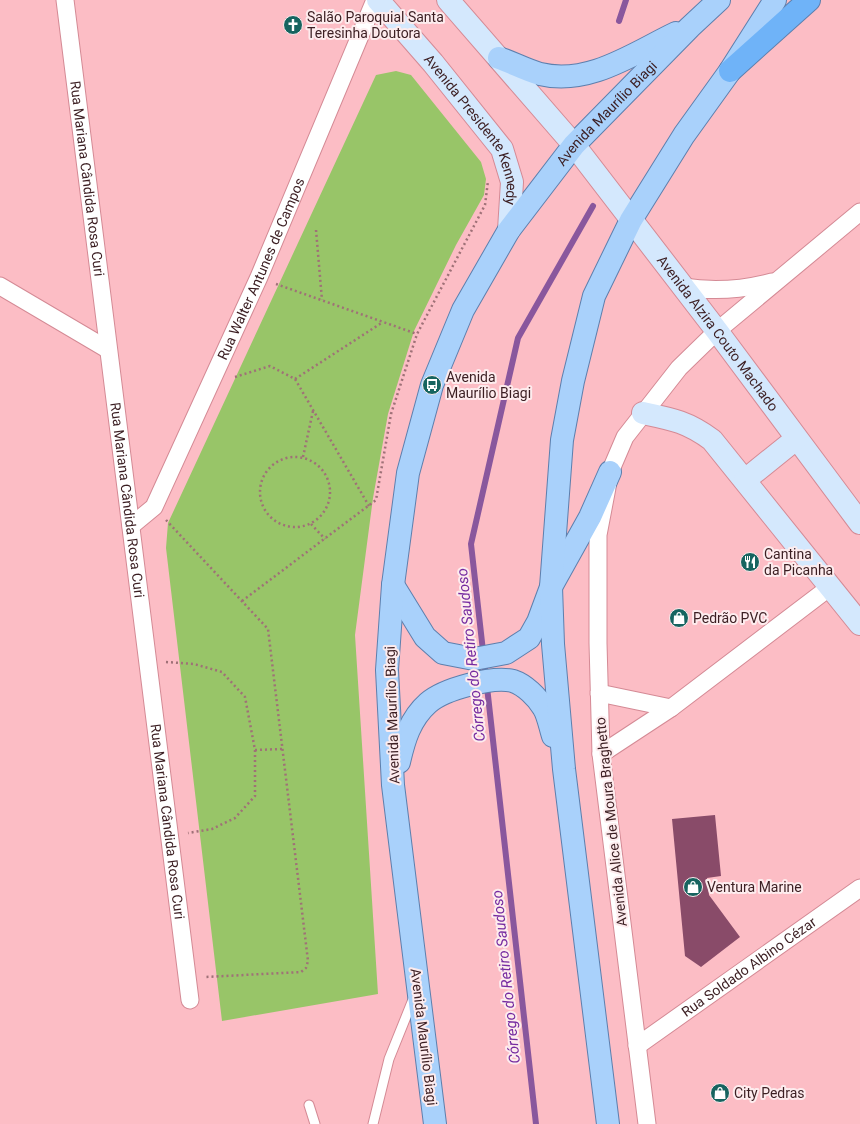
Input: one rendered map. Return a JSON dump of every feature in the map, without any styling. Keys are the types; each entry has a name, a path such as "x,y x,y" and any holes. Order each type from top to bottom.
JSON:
{"highway":[{"path":"730,71 809,0"}],"main road":[{"name":"Avenida Maurílio Biagi","path":"436,1124 393,785 387,670 393,585 408,473 432,385 463,310 509,230 574,145 690,27 719,0"},
{"path":"608,1124 564,769 553,644 551,587 562,440 573,382 594,296 631,220 684,135 730,71 775,0"},
{"path":"500,58 540,74 571,76 600,71 690,27"},
{"path":"393,585 425,637 443,653 474,659 506,653 529,638 538,622 551,587 590,517 610,472"},
{"path":"393,785 404,740 413,721 429,703 450,690 482,682 512,681 523,686 535,697 544,708 564,769"}],"street":[{"name":"Rua Mariana Cândida Rosa Curi","path":"65,0 107,349 131,526 190,1000"},
{"name":"Rua Walter Antunes de Campos","path":"131,526 154,507 259,277 375,0"},
{"name":"Avenida Presidente Kennedy","path":"378,0 433,63 502,149 512,182 509,230"},
{"path":"448,0 500,58 574,145"},
{"name":"Avenida Alzira Couto Machado","path":"574,145 717,331 860,522"},
{"path":"610,472 626,437 679,368 717,331 860,212"},
{"path":"683,287 725,291 751,288 776,281"},
{"path":"0,286 107,349"},
{"path":"643,413 680,421 697,429 712,440 860,624"},
{"path":"745,480 796,438"},
{"name":"Avenida Alice de Moura Braghetto","path":"610,472 598,535 598,693 601,754 647,1124"},
{"path":"601,754 671,708 830,587"},
{"path":"598,693 671,708"},
{"name":"Rua Soldado Albino Cézar","path":"637,1046 860,888"}],"lane":[{"path":"373,1124 389,1060 418,989"},
{"path":"309,1104 315,1124"}],"path":[{"path":"242,601 376,500 391,414 417,334 485,205 489,180"},
{"path":"316,230 322,300"},
{"path":"259,277 417,334"},
{"path":"295,379 383,322"},
{"path":"209,386 270,366 295,379 369,506"},
{"path":"303,457 313,410"},
{"path":"288,457 303,457 318,465 328,479 330,496 324,513 311,524 296,528 281,525 269,516 261,503 260,488 264,474 274,463 288,457"},
{"path":"154,507 268,629 308,960 306,968 301,972 187,978"},
{"path":"311,524 325,539"},
{"path":"148,661 194,664 222,672 246,697 255,750 255,796 236,818 212,829 169,836"},
{"path":"255,750 282,749"}],"green space":[{"path":"396,71 411,75 481,162 486,179 484,195 456,245 414,331 388,414 373,498 355,635 378,994 222,1021 166,548 168,523 376,75"}],"building":[{"name":"Ventura Marine","path":"715,815 721,876 707,878 709,895 740,937 701,967 685,956 672,819"}],"waterway":[{"name":"Córrego do Retiro Saudoso","path":"619,21 626,0"},
{"name":"Córrego do Retiro Saudoso","path":"536,1124 471,544 518,338 593,206"}],"place":[{"name":"Salão Paroquial Santa Teresinha Doutora","path":"293,25"},
{"name":"Avenida Maurílio Biagi","path":"432,385"},
{"name":"Cantina da Picanha","path":"750,562"},
{"name":"Pedrão PVC","path":"679,618"},
{"name":"Ventura Marine","path":"693,887"},
{"name":"City Pedras","path":"720,1093"}]}
